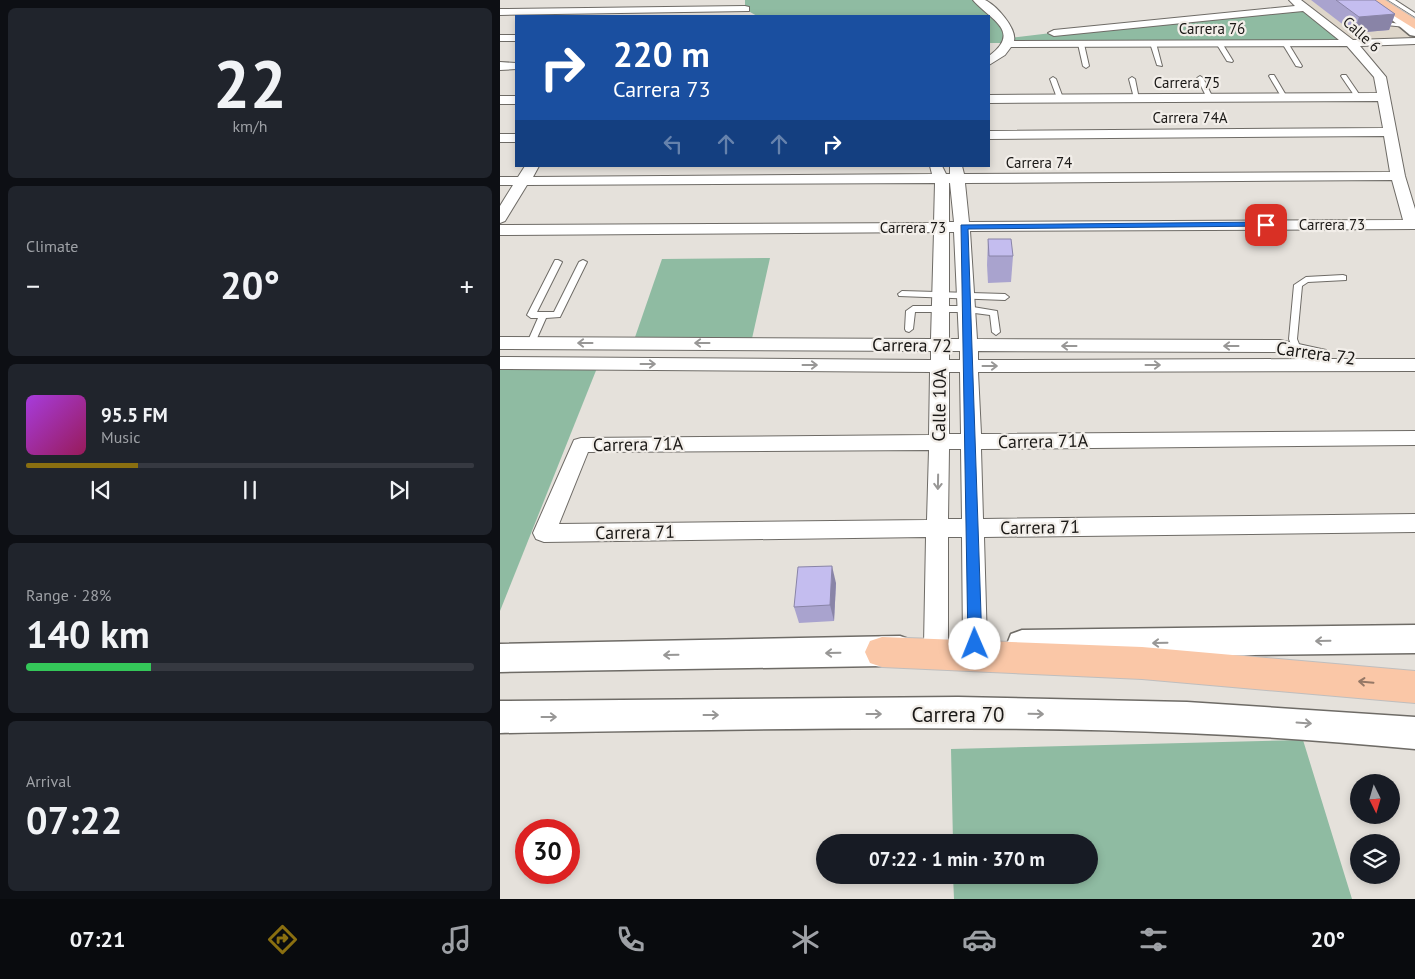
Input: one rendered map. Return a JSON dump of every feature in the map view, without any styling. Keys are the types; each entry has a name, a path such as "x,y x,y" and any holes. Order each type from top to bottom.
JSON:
{"main road":[{"path":"1374,4 1413,24"},
{"path":"882,652 1206,668 1415,687"}],"street":[{"path":"978,0 1006,23 1010,32 1009,41 1000,55 990,60"},
{"name":"Calle 6","path":"1294,0 1350,43 1373,66 1380,77 1398,176 1413,224"},
{"path":"500,12 745,5 756,15"},
{"path":"1054,39 1304,8"},
{"path":"500,38 515,38"},
{"name":"Carrera 76","path":"1009,41 1054,39 1081,44 1415,41"},
{"path":"500,66 515,66"},
{"name":"Carrera 75","path":"990,99 1385,97"},
{"path":"500,100 515,100"},
{"name":"Carrera 74A","path":"990,134 1391,132"},
{"path":"500,138 515,138"},
{"path":"500,218 531,167"},
{"name":"Carrera 74","path":"500,182 948,173 1398,176"},
{"name":"Calle 10A","path":"948,173 964,227 975,644"},
{"name":"Calle 10A","path":"936,645 942,227 948,173"},
{"name":"Carrera 73","path":"500,230 1413,224"},
{"name":"Carrera 72","path":"500,343 940,356 968,366 1299,358 1414,367"},
{"name":"Carrera 72","path":"500,363 940,356 968,346 1280,346 1299,358"},
{"name":"Carrera 71A","path":"544,533 581,445 1415,438"},
{"name":"Carrera 71","path":"544,533 1415,524"},
{"path":"500,658 882,652 936,645 975,644 1415,639"},
{"path":"1371,641 1415,655"},
{"name":"Carrera 70","path":"500,717 1008,713 1256,719 1415,733"}],"lane":[{"path":"1391,0 1413,24"},
{"path":"1152,43 1160,65"},
{"path":"1219,43 1230,61"},
{"path":"1285,43 1299,66"},
{"path":"1081,44 1086,66"},
{"path":"1272,76 1284,97"},
{"path":"1344,76 1358,97"},
{"path":"1200,78 1210,98"},
{"path":"1053,79 1060,98"},
{"path":"1132,79 1137,98"},
{"path":"558,262 530,315 557,315 583,262"},
{"path":"1299,358 1293,339 1298,285 1306,280 1344,278"},
{"path":"902,294 941,301 967,302 1005,297"},
{"path":"909,328 911,310 941,301 967,302 994,313 996,332"},
{"path":"531,343 544,315"}],"shaded area":[{"path":"1294,0 1374,0 1415,32 1415,41 1350,43"}],"green space":[{"path":"745,0 978,0 1010,38 1118,25 1305,8 1350,43 990,43 990,15 755,15 745,9"},
{"path":"770,258 751,343 633,343 662,259"},
{"path":"500,363 599,363 500,611"},
{"path":"1303,740 1352,899 954,899 953,884 1098,884 1098,834 953,834 951,749"}],"building":[{"path":"1336,0 1375,0 1395,14 1359,17"},
{"path":"988,239 1011,239 1013,256 989,256"},
{"path":"832,566 830,605 794,607 798,567"}],"route":[{"path":"975,644 964,227 1266,225"}]}
